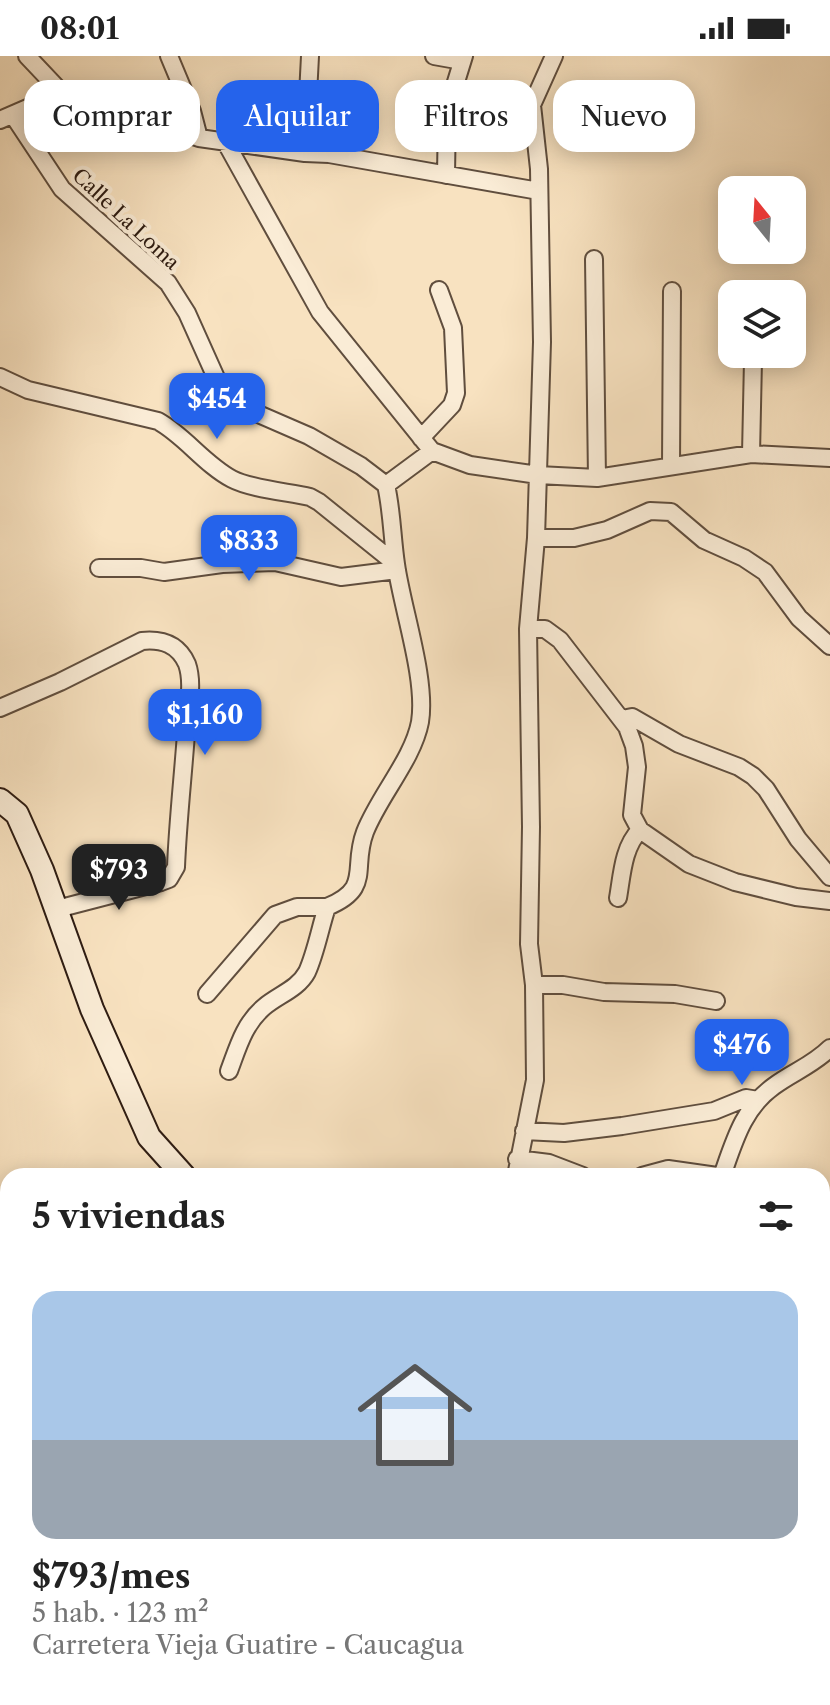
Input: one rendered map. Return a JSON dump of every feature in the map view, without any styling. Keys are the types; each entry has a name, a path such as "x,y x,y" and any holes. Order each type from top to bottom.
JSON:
{"main road":[{"path":"0,800 17,814 57,909 92,1009 149,1137 177,1168"}],"street":[{"path":"27,56 50,80"},
{"path":"169,56 179,80"},
{"path":"305,153 310,56"},
{"path":"434,56 463,59 447,111 446,175"},
{"path":"554,56 532,105 539,191 542,342 536,538 528,629 529,944 534,985 535,1080 516,1168 549,1163 562,1168"},
{"name":"Calle La Loma","path":"7,118 62,189 168,283 187,313 226,400 309,436 361,466 386,485"},
{"path":"231,152 320,312 426,444 470,465 538,475 597,478 751,454 830,458"},
{"path":"297,152 329,154 539,191"},
{"path":"594,259 597,478"},
{"path":"207,994 275,915 297,907 327,907 345,899 356,887 367,827 404,760 420,722 419,680 396,567 393,516 386,485 426,444 452,405 456,393 453,328 439,290"},
{"path":"671,466 672,291"},
{"path":"751,454 753,368"},
{"path":"0,377 28,390 158,421 173,429 236,481 310,497 319,502 396,567"},
{"path":"536,538 574,538 607,530 650,511 671,512 704,540 744,558 765,572 799,618 830,646"},
{"path":"99,568 141,568 164,572 222,564 275,562 341,577 396,567"},
{"path":"528,629 545,629 560,640 596,690 622,719 631,736 636,756 631,807 640,830 689,864 735,882 796,897 830,901"},
{"path":"0,708 142,641 157,640 170,644 181,654 188,667 184,765 173,874 161,882 57,909"},
{"path":"622,719 632,717 679,744 739,767 753,776 766,789 798,839 830,877"},
{"path":"618,898 627,853 640,830"},
{"path":"229,1071 244,1030 253,1018 298,983 306,972 327,907"},
{"path":"534,985 574,986 604,992 675,994 716,1001"},
{"path":"723,1168 742,1120 758,1100 773,1086 804,1069 830,1048"},
{"path":"524,1131 564,1133 644,1123 714,1111 746,1098 758,1100"}]}
